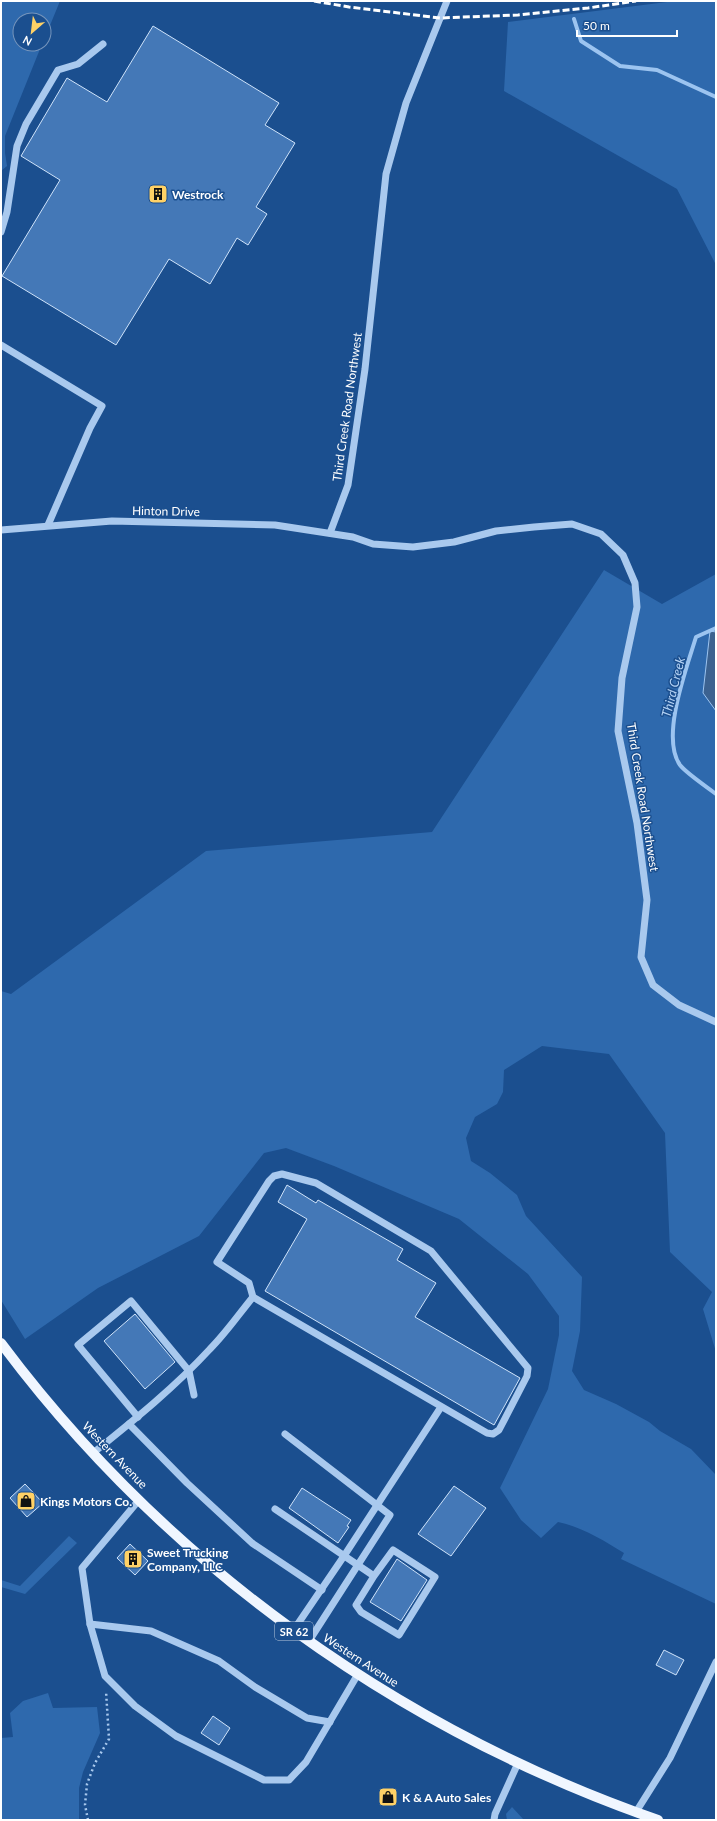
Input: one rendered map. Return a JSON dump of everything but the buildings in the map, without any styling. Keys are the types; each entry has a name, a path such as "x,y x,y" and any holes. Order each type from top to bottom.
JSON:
{"main road":[{"name":"Western Avenue","path":"1,1343 44,1398 93,1453 139,1500 199,1555 293,1631 358,1674 415,1709 518,1763 559,1782 658,1820"}],"street":[{"name":"Third Creek Road Northwest","path":"447,1 406,103 386,174 365,369 348,485 330,534 353,537 373,544 413,547 454,542 496,531 572,524 601,534 623,554 634,583 637,607 622,678 618,731 637,823 647,900 641,957 653,985 679,1005 716,1022"},
{"path":"1,232 7,212 17,146 26,124 58,70 78,64 103,44"},
{"path":"1,344 102,406 90,428 48,525"},
{"name":"Hinton Drive","path":"1,530 48,525 112,522 275,525 330,534"},
{"path":"282,1174 316,1183 431,1251 528,1368 527,1376 499,1430 493,1434 487,1433 253,1297 249,1283 217,1262 269,1181 274,1176 282,1174"},
{"path":"93,1453 138,1417 189,1371 211,1348 253,1297"},
{"path":"138,1417 78,1345 130,1301 189,1371 194,1395"},
{"path":"293,1631 322,1590 441,1407"},
{"path":"129,1424 187,1484 252,1543 322,1590"},
{"path":"284,1434 390,1515 309,1641"},
{"path":"139,1500 82,1568 90,1624 105,1676 135,1706 176,1736 264,1780 289,1780 306,1762 358,1674"},
{"path":"275,1509 374,1576"},
{"path":"393,1550 435,1577 398,1636 361,1612 356,1605 374,1576 393,1550"},
{"path":"90,1624 151,1631 219,1661 256,1687 307,1718 330,1722"},
{"path":"636,1812 670,1758 716,1662"},
{"path":"494,1820 495,1814 518,1763"}],"path":[{"path":"88,1820 85,1805 86,1784 95,1763 110,1739 105,1676"}],"shaded area":[{"path":"1,1 60,1 52,20 52,12 12,12 12,52 39,52 5,136 7,166 1,171"},
{"path":"675,1 716,1 716,265 677,189 504,91 508,22"},
{"path":"604,570 662,604 716,574 716,1352 703,1309 712,1292 670,1252 665,1133 609,1054 542,1046 504,1070 503,1092 497,1104 475,1117 466,1138 471,1161 490,1173 517,1195 526,1216 582,1277 580,1331 572,1371 584,1390 616,1404 649,1422 660,1431 691,1449 716,1475 716,1604 621,1559 624,1553 575,1527 558,1522 541,1538 521,1520 500,1488 548,1389 559,1335 559,1316 528,1274 459,1219 334,1166 286,1148 264,1153 199,1236 98,1288 25,1339 1,1300 1,991 11,994 206,851 432,832"},
{"path":"710,631 716,632 716,711 703,693"},
{"path":"69,1536 77,1543 25,1594 1,1587 1,1580 20,1586"},
{"path":"48,1693 53,1708 97,1707 100,1733 83,1772 79,1788 79,1820 1,1820 1,1738 13,1737 10,1713 23,1701"},
{"path":"512,1807 524,1820 507,1820 506,1814"}],"waterway":[{"name":"Third Creek","path":"574,19 581,41 620,66 657,70 716,97"},
{"name":"Third Creek","path":"716,628 696,637 677,702 673,737 675,753 680,765 716,794"}],"railway":[{"path":"314,1 349,7 440,18 518,15 588,8 636,1"}],"place":[{"name":"Westrock","path":"158,194"},
{"name":"Kings Motors Co.","path":"26,1501"},
{"name":"Sweet Trucking Company, LLC","path":"133,1559"},
{"name":"K & A Auto Sales","path":"388,1797"}]}
